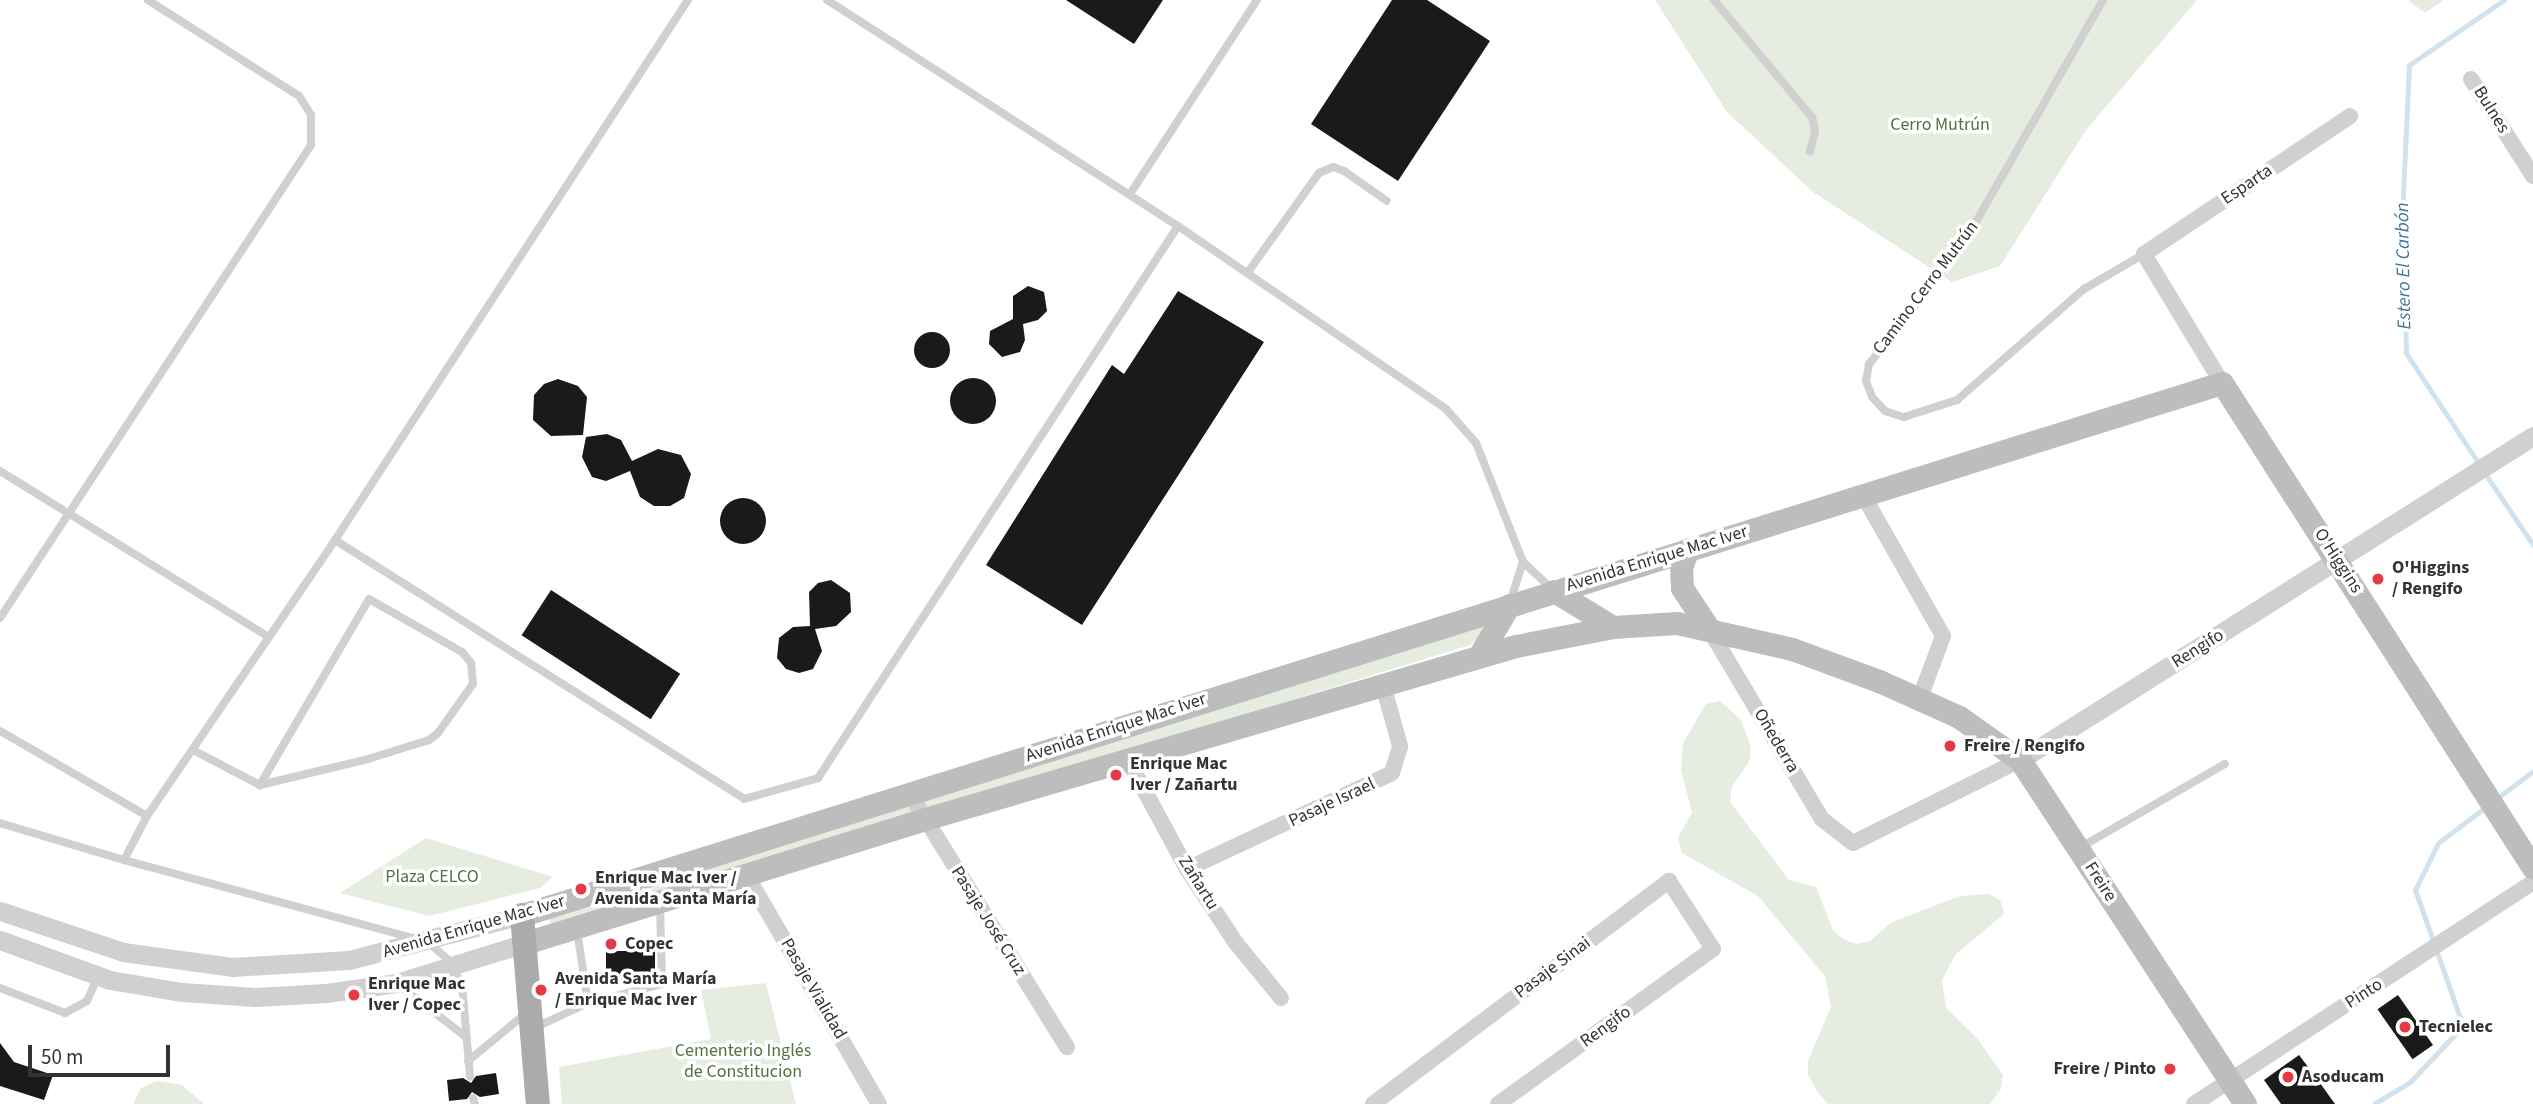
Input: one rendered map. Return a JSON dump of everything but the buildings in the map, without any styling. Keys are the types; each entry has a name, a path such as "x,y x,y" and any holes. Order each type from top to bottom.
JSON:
{"main road":[{"name":"Avenida Enrique Mac Iver","path":"522,915 2222,383"},
{"name":"O'Higgins","path":"2222,383 2339,560 2533,867"},
{"path":"1688,549 1681,567 1682,588 1709,629"},
{"path":"1554,591 1613,627"},
{"path":"1479,656 1509,606"},
{"name":"Avenida Enrique Mac Iver","path":"525,943 925,819 1479,656 1613,627 1676,623 1709,629"},
{"name":"Freire","path":"1709,629 1792,649 1920,698 1959,717 2020,760 2245,1104"},
{"path":"1174,710 1186,744"},
{"path":"522,915 533,1018 538,1104"}],"street":[{"name":"Bulnes","path":"2471,79 2533,176"},
{"name":"Esparta","path":"2144,254 2350,116"},
{"name":"O'Higgins","path":"2144,254 2222,383"},
{"name":"Rengifo","path":"1853,843 2020,760 2533,436"},
{"path":"1863,495 1943,636 1920,698"},
{"name":"Oñederra","path":"1709,629 1822,819 1853,843"},
{"name":"Pasaje Israel","path":"1187,869 1392,773 1400,746 1383,685"},
{"name":"Zañartu","path":"1128,760 1187,869 1236,943 1281,998"},
{"name":"Pasaje José Cruz","path":"910,794 1067,1047"},
{"name":"Pasaje Vialidad","path":"746,874 880,1104"},
{"name":"Pasaje Sinai","path":"1373,1104 1669,881 1713,949"},
{"name":"Pinto","path":"2194,1104 2533,883"},
{"name":"Avenida Enrique Mac Iver","path":"0,911 123,952 232,967 349,960 522,915"},
{"name":"Avenida Enrique Mac Iver","path":"0,940 98,976 182,992 255,997 326,993 396,983 525,943"},
{"name":"Rengifo","path":"1498,1104 1713,949"}],"lane":[{"path":"0,618 308,154 313,135 311,114 299,96 148,0"},
{"path":"124,860 147,816 335,540 688,0"},
{"path":"827,0 1130,194 1446,409 1476,443 1523,562 1554,591"},
{"path":"1130,194 1257,0"},
{"path":"1714,0 1812,117 1815,131 1810,151"},
{"name":"Camino Cerro Mutrún","path":"2103,0 1964,243 1869,364 1866,381 1872,397 1885,411 1904,417 1957,400 2084,289 2144,254"},
{"path":"1248,272 1319,173 1333,167 1344,171 1387,201"},
{"path":"335,540 744,799 818,778 1178,226"},
{"path":"0,471 269,637"},
{"path":"1509,606 1523,562"},
{"path":"192,750 260,785 287,782 429,740 445,725 472,684 467,657 369,599 260,785"},
{"path":"0,731 147,816"},
{"path":"2078,849 2225,764"},
{"path":"0,822 124,860 427,941 454,965 463,995 470,1077"},
{"path":"468,1061 533,1018 662,985 660,901"},
{"path":"576,927 588,1003"},
{"path":"0,988 65,1013 87,1001 98,976"},
{"path":"396,983 466,1037"}],"green space":[{"name":"Cerro Mutrún","path":"1655,0 2197,0 2086,130 2000,266 1952,282 1813,192 1727,112"},
{"path":"2408,0 2444,0 2425,13"},
{"path":"1494,619 1489,630 1470,645 551,929 549,911"},
{"path":"1720,701 1741,720 1751,747 1749,762 1732,786 1730,802 1789,880 1816,887 1833,930 1843,939 1856,944 1870,941 1892,922 1960,896 1989,894 2001,901 2004,914 1956,954 1942,980 1946,1008 1977,1038 2003,1075 2001,1089 1990,1104 1828,1104 1817,1091 1808,1075 1808,1061 1831,1007 1825,976 1758,896 1682,853 1678,838 1692,812 1681,770 1683,743 1706,704"},
{"name":"Plaza CELCO","path":"426,838 553,877 540,888 429,916 340,893"},
{"name":"Cementerio Inglés de Constitucion","path":"766,983 796,1104 562,1104 559,1067 711,1039 701,990"},
{"path":"157,1081 182,1085 204,1104 133,1104 141,1088"}],"waterway":[{"name":"Estero El Carbón","path":"2479,464 2406,353 2403,193 2409,65 2504,0"},
{"name":"Estero El Carbón","path":"2484,472 2533,545"},
{"name":"Estero El Carbón","path":"2496,799 2533,771"},
{"name":"Estero El Carbón","path":"2374,1104 2410,1082 2463,1026 2415,890 2438,843 2488,805"}],"place":[{"name":"O'Higgins / Rengifo","path":"2378,579"},
{"name":"Freire / Rengifo","path":"1950,746"},
{"name":"Enrique Mac Iver / Zañartu","path":"1116,775"},
{"name":"Enrique Mac Iver / Avenida Santa María","path":"581,889"},
{"name":"Copec","path":"611,944"},
{"name":"Avenida Santa María / Enrique Mac Iver","path":"541,990"},
{"name":"Enrique Mac Iver / Copec","path":"354,995"},
{"name":"Tecnielec","path":"2405,1027"},
{"name":"Freire / Pinto","path":"2170,1069"},
{"name":"Asoducam","path":"2288,1077"}]}
